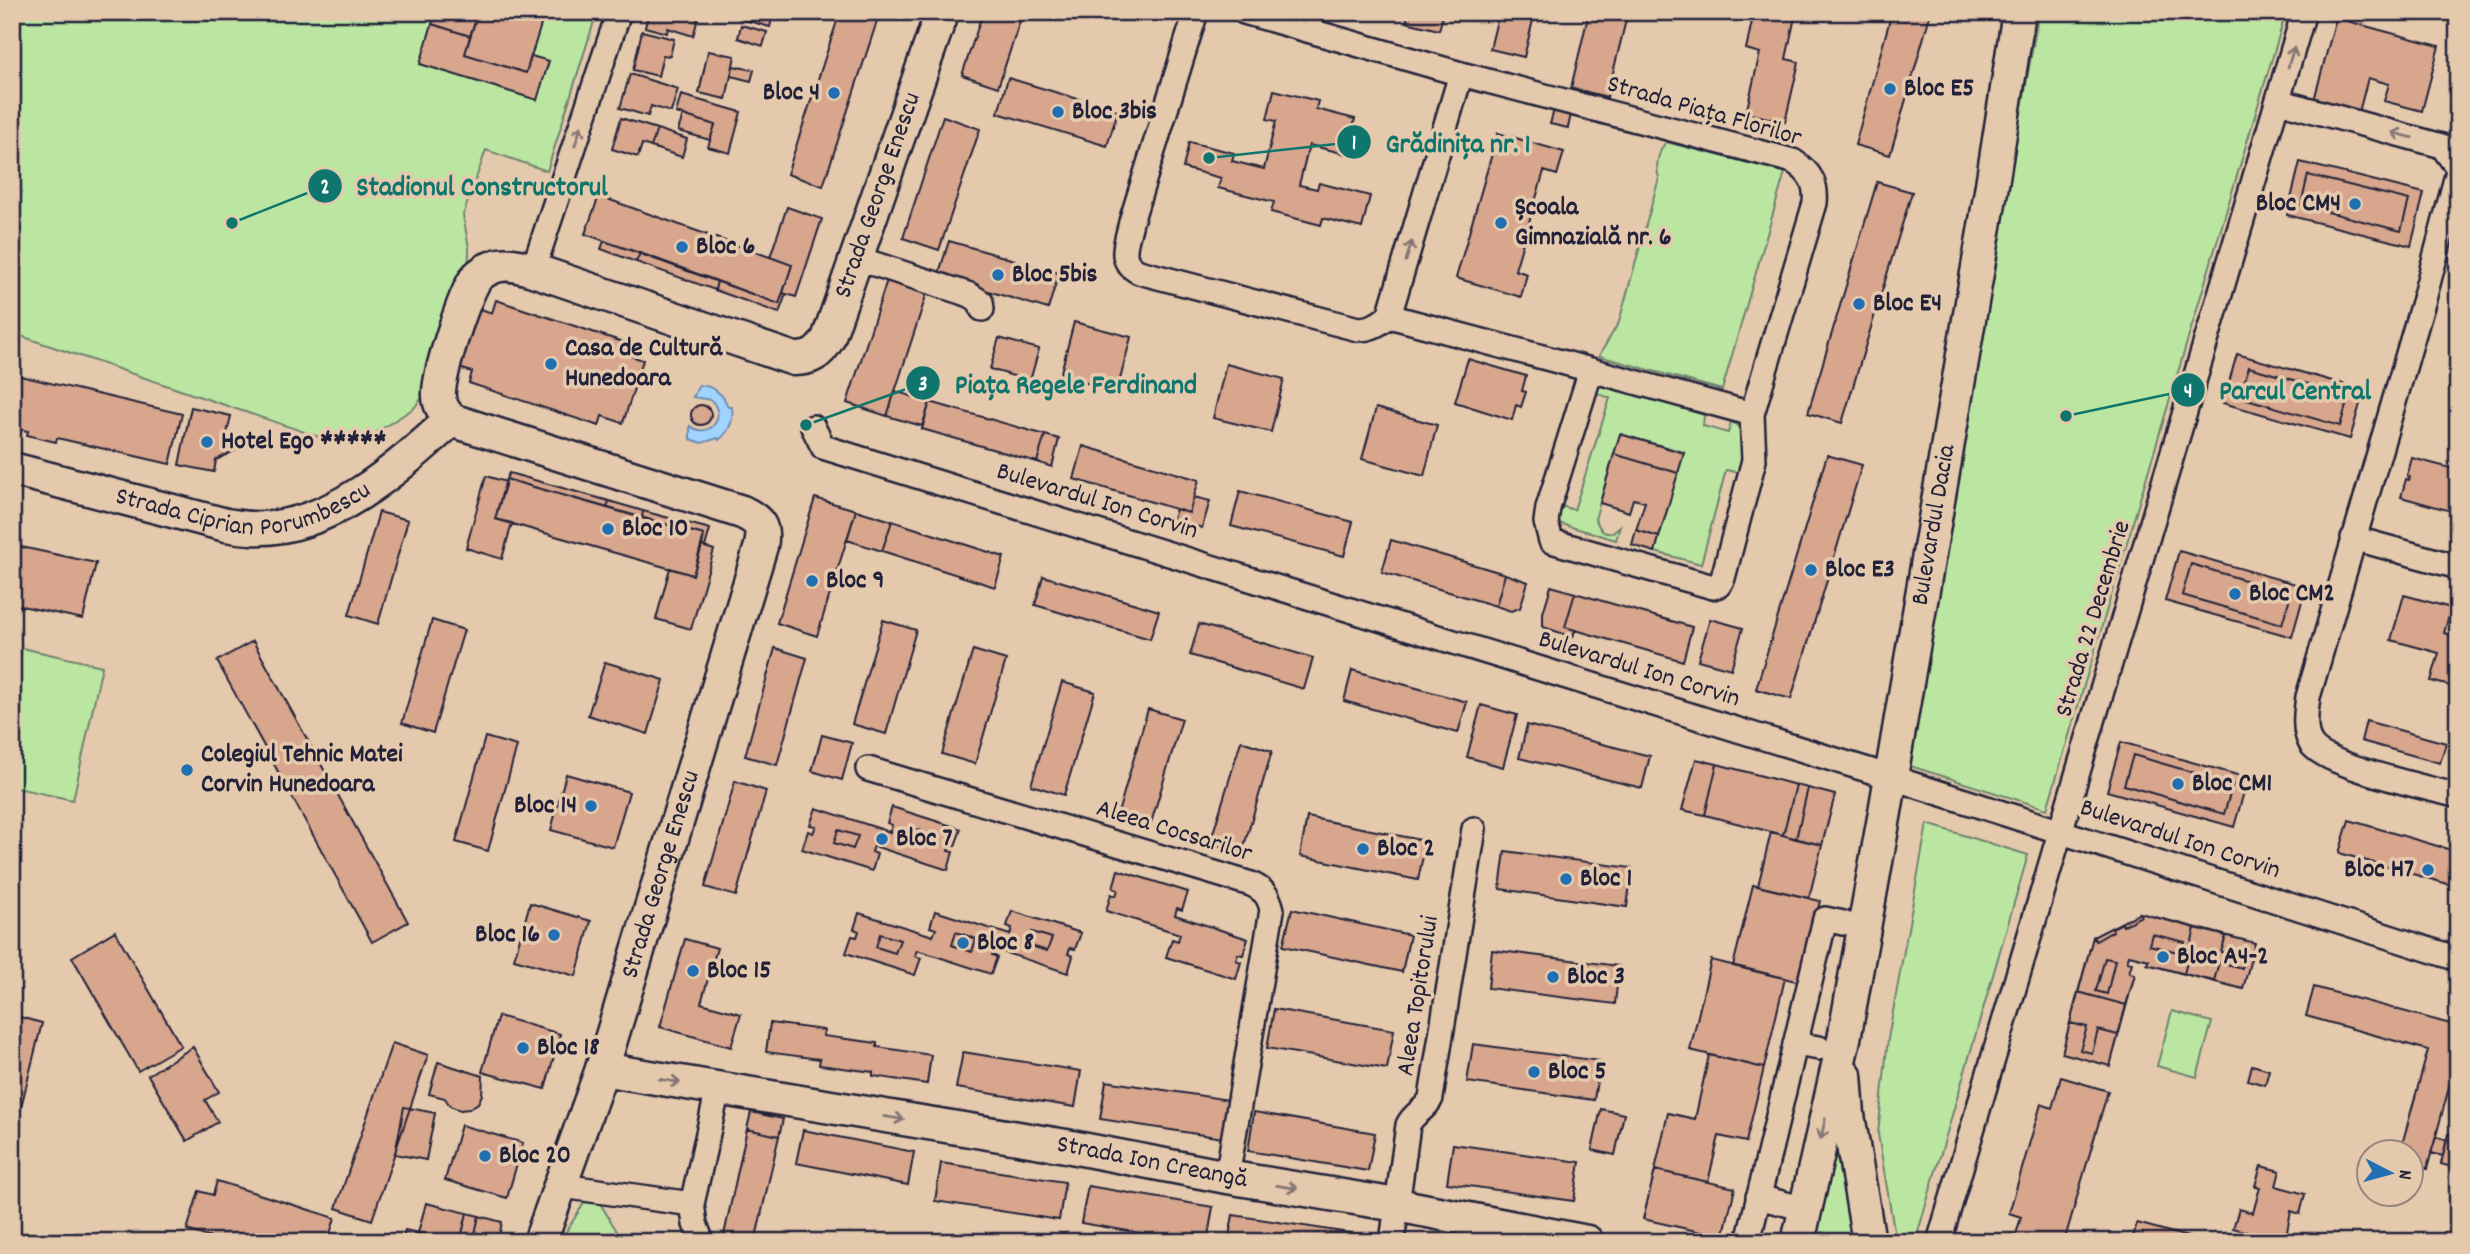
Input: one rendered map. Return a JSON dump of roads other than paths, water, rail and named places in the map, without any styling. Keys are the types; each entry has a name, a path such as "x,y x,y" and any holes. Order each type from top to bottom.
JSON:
{"street":[{"path":"451,420 442,409 439,389 442,372 469,293 477,277 491,267 504,264 533,270 619,12"},
{"name":"Strada George Enescu","path":"533,270 794,359 812,357 822,350 828,339 942,12"},
{"path":"1196,12 1131,222 1125,261 1130,268 1139,272 1358,329 1380,324 1389,316 1461,74"},
{"name":"Strada Piața Florilor","path":"1244,12 1663,129 1793,161 1812,177 1817,191 1815,203 1752,414 1754,460 1727,565 1719,585 1706,586 1551,541 1545,522 1548,508 1591,370"},
{"name":"Bulevardul Dacia","path":"1788,1239 1891,778 2019,12"},
{"name":"Strada 22 Decembrie","path":"1940,1242 2059,831 2304,12"},
{"path":"2278,101 2442,146 2458,169 2424,299 2308,696 2305,717 2309,741 2317,752 2338,762 2458,796"},
{"path":"856,258 970,295 981,302 982,309"},
{"path":"1389,316 1752,414"},
{"name":"Strada George Enescu","path":"451,420 743,512 760,523 763,536 602,1069 540,1242"},
{"name":"Strada Ciprian Porumbescu","path":"12,468 226,524 253,528 279,526 305,519 338,505 373,485 451,420"},
{"name":"Bulevardul Ion Corvin","path":"813,427 823,447 1891,778 2458,959"},
{"path":"2353,538 2458,567"},
{"name":"Aleea Cocsarilor","path":"868,769 1239,880 1263,890 1269,898 1272,910 1227,1177"},
{"name":"Aleea Topitorului","path":"1392,1242 1408,1125 1411,1119 1429,1104 1431,1098 1474,829"},
{"path":"1748,1242 1825,919 1843,923"},
{"path":"1795,1044 1831,1043"},
{"name":"Bulevardul Dacia","path":"1831,1043 1848,1115 1868,1242"},
{"name":"Strada Ion Creangă","path":"602,1069 1066,1146 1587,1242"},
{"path":"702,1242 695,1224 692,1204 718,1089"},
{"path":"562,1186 692,1204"},
{"path":"1758,1197 1790,1205"}],"water":[{"path":"699,385 717,391 728,407 732,407 730,425 719,440 718,438 702,443 690,439 690,426 697,430 709,428 714,425 718,413 711,400 693,397"}],"place":[{"name":"Bloc E5","path":"1890,89"},
{"name":"Bloc 4","path":"834,93"},
{"name":"Bloc 3bis","path":"1058,112"},
{"name":"Grădinița nr. 1","path":"1209,158"},
{"name":"Bloc CM4","path":"2355,204"},
{"name":"Stadionul Constructorul","path":"232,223"},
{"name":"Școala Gimnazială nr. 6","path":"1501,223"},
{"name":"Bloc 6","path":"682,247"},
{"name":"Bloc 5bis","path":"998,275"},
{"name":"Bloc E4","path":"1859,304"},
{"name":"Casa de Cultură Hunedoara","path":"551,364"},
{"name":"Parcul Central","path":"2066,416"},
{"name":"Piața Regele Ferdinand","path":"806,425"},
{"name":"Hotel Ego *****","path":"207,442"},
{"name":"Bloc 10","path":"608,529"},
{"name":"Bloc E3","path":"1811,570"},
{"name":"Bloc 9","path":"812,581"},
{"name":"Bloc CM2","path":"2235,594"},
{"name":"Colegiul Tehnic Matei Corvin Hunedoara","path":"187,770"},
{"name":"Bloc CM1","path":"2178,784"},
{"name":"Bloc 14","path":"591,806"},
{"name":"Bloc 7","path":"882,839"},
{"name":"Bloc 2","path":"1363,849"},
{"name":"Bloc H7","path":"2428,870"},
{"name":"Bloc 1","path":"1566,879"},
{"name":"Bloc 16","path":"554,935"},
{"name":"Bloc 8","path":"963,943"},
{"name":"Bloc A4-2","path":"2163,957"},
{"name":"Bloc 15","path":"693,971"},
{"name":"Bloc 3","path":"1553,977"},
{"name":"Bloc 18","path":"523,1048"},
{"name":"Bloc 5","path":"1534,1072"},
{"name":"Bloc 20","path":"485,1156"}]}
